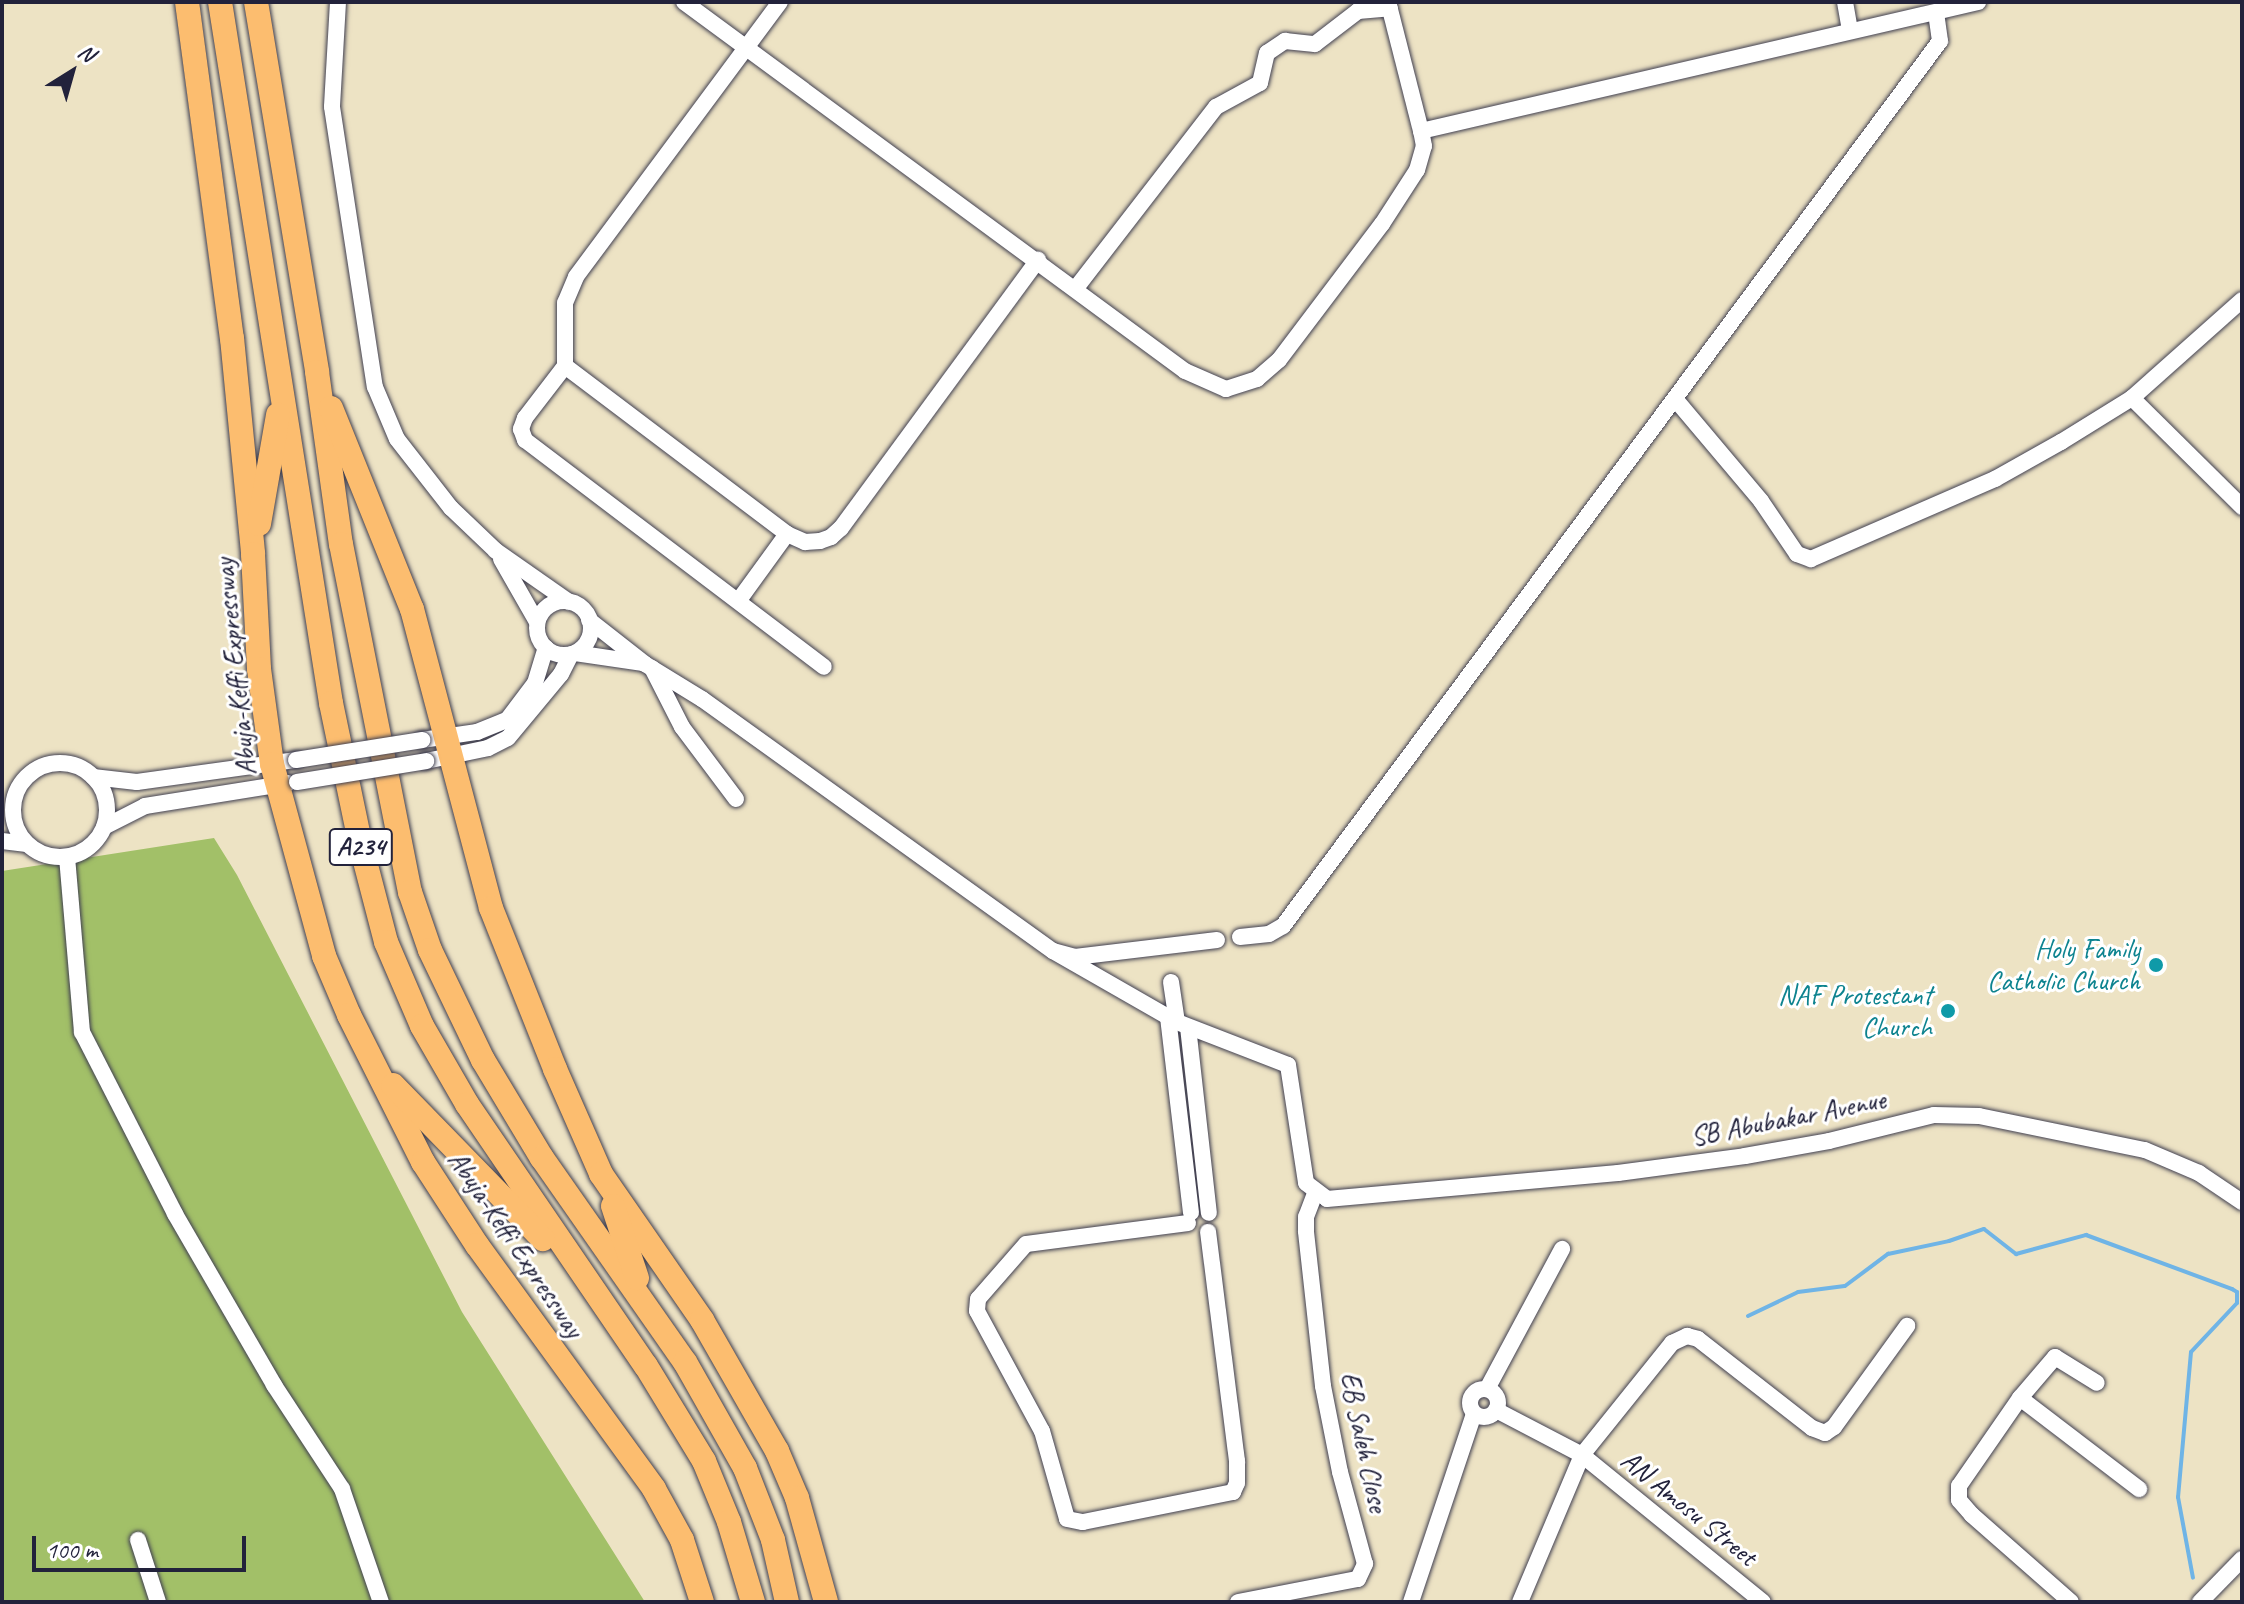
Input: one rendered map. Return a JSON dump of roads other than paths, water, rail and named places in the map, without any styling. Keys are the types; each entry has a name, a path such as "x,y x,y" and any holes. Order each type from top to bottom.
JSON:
{"highway":[{"name":"Abuja-Keffi Expressway","path":"187,2 232,338 253,554 259,669 286,773 324,956 423,1162 470,1233 654,1489 682,1540 702,1602"},
{"name":"Abuja-Keffi Expressway","path":"220,2 331,703 361,846 386,942 422,1026 467,1104 646,1366 704,1461 729,1522 753,1602"},
{"name":"A234","path":"256,2 317,372 341,544 410,892 455,1007 483,1060 542,1158 644,1300 692,1374 745,1468 773,1540 787,1602"},
{"path":"317,372 412,609 491,908 601,1174 644,1300"},
{"path":"253,554 281,398"},
{"path":"377,1069 589,1286"},
{"path":"601,1174 702,1320 770,1437 797,1498 826,1602"}],"street":[{"path":"338,2 332,107 375,387 388,421 410,457 451,508 496,551 582,608 589,620 649,666 702,699 1053,951 1178,1022 1288,1065 1306,1183 1321,1196"},
{"path":"684,2 1185,371 1216,387 1235,387 1257,379 1298,337 1382,224 1417,170 1424,146 1389,5 1358,11 1315,44 1285,41 1267,53 1260,83 1216,107 1076,288"},
{"path":"780,2 576,277 565,303 565,366 525,418 521,429 525,440 824,667"},
{"path":"1845,2 1850,31"},
{"path":"1421,131 1978,2"},
{"path":"1240,937 1269,934 1283,926 1940,41 1936,13"},
{"path":"565,366 787,534 814,542 831,537 841,528 1038,260"},
{"path":"1676,400 1761,501 1797,554 1811,559 1995,479 2132,398 2242,300"},
{"path":"2132,398 2242,507"},
{"path":"739,600 787,534"},
{"path":"496,551 537,622 538,636 546,648 562,655 649,666"},
{"path":"537,622 549,605 569,602"},
{"path":"2,841 27,844 39,852 67,857 90,847 104,827 145,806 422,740 450,747 488,748 516,732 573,654 587,643 589,620"},
{"path":"27,844 14,819 10,793 38,768 67,764 93,777 137,782 426,761 477,732 507,720 535,683 546,648"},
{"path":"649,666 682,727 736,799"},
{"path":"93,777 106,801 104,827"},
{"path":"67,857 82,1032 175,1214 274,1385 342,1489 381,1602"},
{"path":"1053,951 1075,957 1217,940"},
{"path":"1171,982 1178,1022 1192,1056 1209,1213 1213,1223 1208,1232 1237,1461 1237,1483 1233,1492 1083,1522 1067,1519 1042,1431 977,1311 978,1299 1026,1244 1189,1218 1204,1209 1209,1213"},
{"path":"1178,1022 1174,1056 1189,1218 1193,1232 1208,1232"},
{"name":"SB Abubakar Avenue","path":"1321,1196 1618,1173 1829,1141 1934,1115 1964,1115 2069,1132 2145,1150 2199,1173 2242,1202"},
{"name":"EB Saleh Close","path":"1238,1602 1358,1579 1365,1564 1340,1472 1323,1386 1306,1231 1306,1217 1321,1196"},
{"path":"1411,1602 1474,1414 1471,1397 1475,1392 1487,1389 1562,1249"},
{"path":"1520,1602 1582,1455 1672,1343 1687,1336 1716,1351 1812,1428 1825,1433 1834,1427 1907,1326"},
{"path":"2071,1602 1972,1515 1959,1500 1959,1486 2020,1398 2055,1357 2097,1383"},
{"path":"1474,1414 1486,1417 1496,1410 1496,1398 1487,1389"},
{"path":"2020,1398 2139,1489"},
{"name":"AN Amosu Street","path":"1496,1410 1582,1455 1763,1602"},
{"path":"138,1540 158,1602"},
{"path":"2200,1602 2242,1559"}],"waterway":[{"path":"1748,1316 1798,1292 1845,1286 1888,1254 1949,1241 1984,1229 2016,1254 2086,1235 2232,1289 2237,1292 2237,1303 2191,1352 2178,1497 2193,1578"}],"place":[{"name":"Holy Family Catholic Church","path":"2156,965"},
{"name":"NAF Protestant Church","path":"1948,1011"}]}
